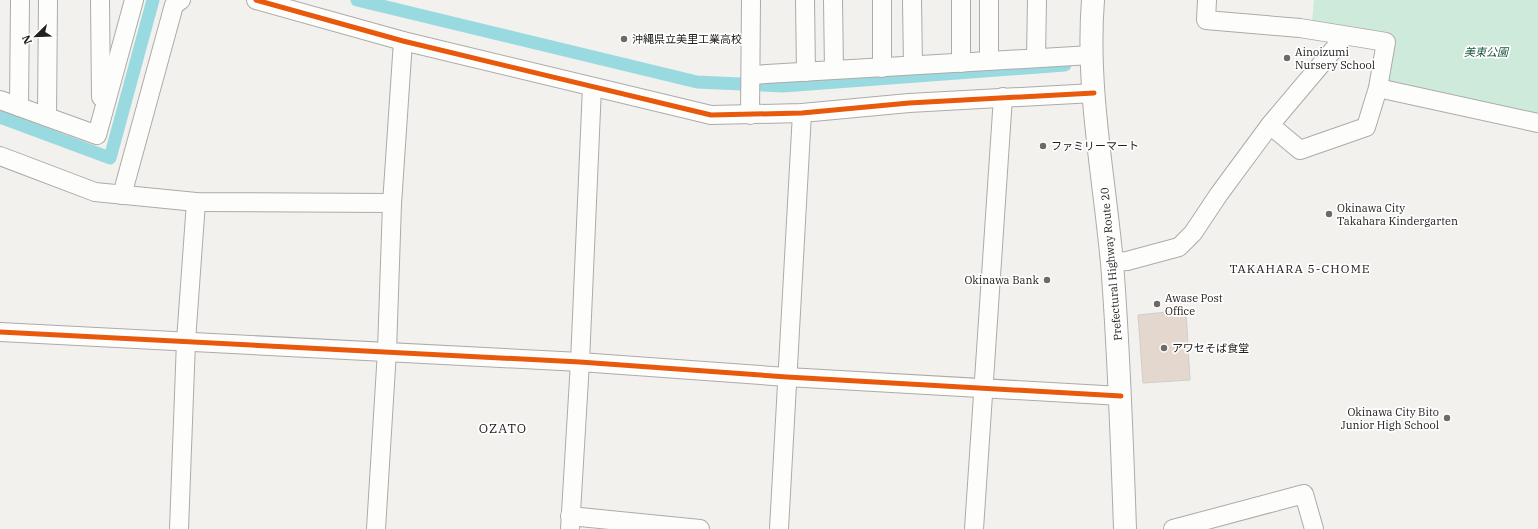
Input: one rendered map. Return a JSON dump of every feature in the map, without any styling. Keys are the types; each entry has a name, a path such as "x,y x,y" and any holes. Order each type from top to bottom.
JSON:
{"main road":[{"name":"Prefectural Highway Route 20","path":"1093,0 1090,55 1112,262 1121,396 1125,529"}],"street":[{"path":"19,107 20,0"},
{"path":"47,117 48,0"},
{"path":"100,0 102,118"},
{"path":"122,194 174,5 181,0"},
{"path":"256,0 403,41 710,115 750,115 909,103 1094,93"},
{"path":"750,115 751,0"},
{"path":"806,0 806,72"},
{"path":"833,0 834,70"},
{"path":"882,0 882,68"},
{"path":"912,0 913,65"},
{"path":"961,0 961,63"},
{"path":"989,0 989,61"},
{"path":"1036,58 1037,0"},
{"path":"1207,0 1206,20 1300,28 1386,42 1378,88 1366,127 1300,150 1270,125"},
{"path":"0,100 97,135 133,1"},
{"path":"1112,262 1126,261 1179,247 1193,233 1219,194 1270,125 1345,36"},
{"path":"376,529 387,351 392,203 403,41"},
{"path":"751,75 1090,55"},
{"path":"592,87 580,362 570,523 700,529"},
{"path":"1378,88 1538,123"},
{"path":"974,529 1003,97"},
{"path":"779,529 802,112"},
{"path":"0,156 94,192 196,202 392,203"},
{"path":"179,529 186,341 196,202"},
{"path":"0,332 580,362 787,377 1121,396"},
{"path":"1173,529 1304,494 1314,529"}],"green space":[{"name":"美東公園","path":"1314,0 1538,0 1538,116 1386,84 1393,37 1312,22"}],"building":[{"name":"アワセそば食堂","path":"1186,310 1190,380 1143,383 1138,315"}],"waterway":[{"path":"0,117 110,158 153,0"},
{"path":"357,0 697,82 783,86 1065,65"}],"cycle path":[{"path":"256,0 403,41 711,115 802,113 909,103 1094,93"},
{"path":"0,332 580,362 787,377 1121,396"}],"place":[{"name":"沖縄県立美里工業高校","path":"624,39"},
{"name":"Ainoizumi Nursery School","path":"1287,58"},
{"name":"ファミリーマート","path":"1043,146"},
{"name":"Okinawa City Takahara Kindergarten","path":"1329,214"},
{"name":"Okinawa Bank","path":"1047,280"},
{"name":"Awase Post Office","path":"1157,304"},
{"name":"アワセそば食堂","path":"1164,348"},
{"name":"Okinawa City Bito Junior High School","path":"1447,418"}],"district":[{"name":"TAKAHARA 5-CHOME","path":"1300,268"},
{"name":"OZATO","path":"503,428"}]}
